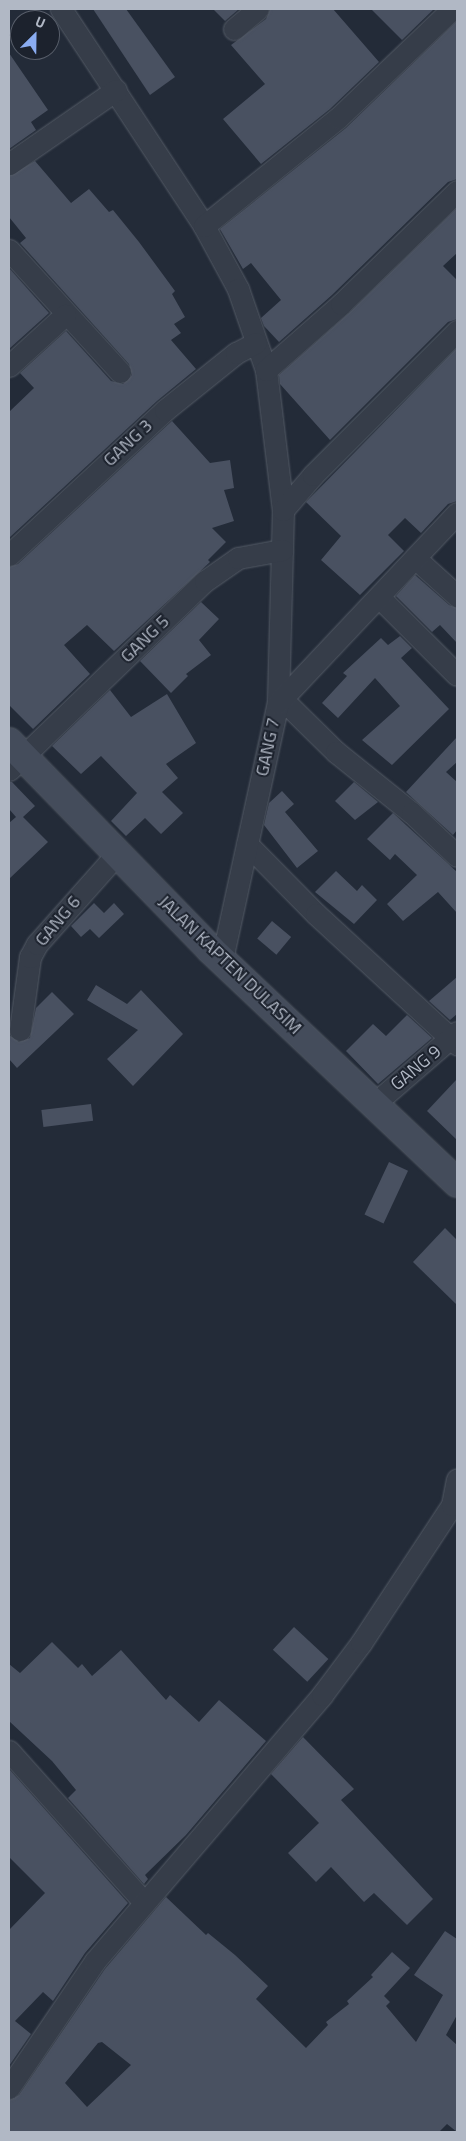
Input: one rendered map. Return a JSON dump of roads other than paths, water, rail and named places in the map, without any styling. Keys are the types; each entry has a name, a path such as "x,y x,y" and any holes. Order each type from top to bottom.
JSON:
{"main road":[{"name":"JALAN KAPTEN DULASIM","path":"14,756 117,854 222,959 457,1183"}],"street":[{"path":"62,9 204,226 238,289 266,370 284,510 280,701 336,752 412,813 457,856"},
{"path":"234,29 258,9"},
{"path":"204,226 338,118 452,9"},
{"path":"9,164 116,90"},
{"path":"266,370 341,304 457,191"},
{"path":"9,250 65,315 120,372"},
{"path":"9,366 65,315"},
{"path":"284,510 313,475 457,331"},
{"name":"GANG 3","path":"9,555 164,410 236,353 256,343"},
{"name":"GANG 7","path":"222,959 280,701 457,513"},
{"name":"GANG 5","path":"14,756 205,581 238,558 282,550"},
{"path":"415,558 457,596"},
{"path":"379,596 457,674"},
{"path":"247,844 316,914 455,1039"},
{"name":"GANG 6","path":"20,1030 30,957 117,854"},
{"name":"GANG 9","path":"374,1104 455,1039"},
{"path":"9,2088 96,1960 322,1695 361,1643 452,1505 457,1479"},
{"path":"9,1751 144,1902"}]}
